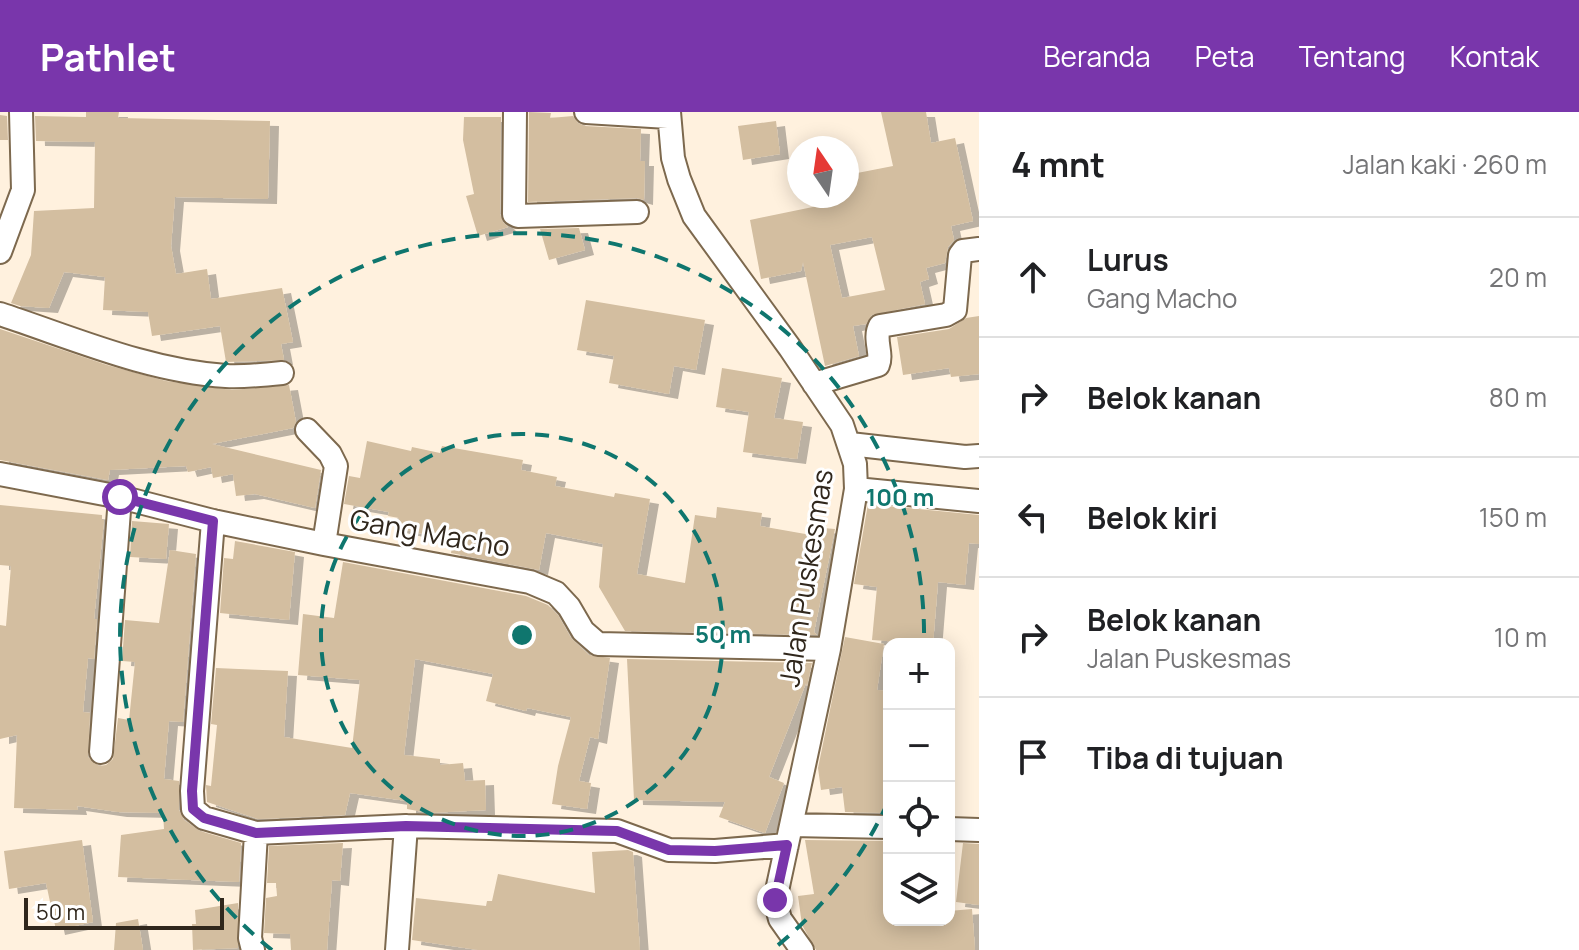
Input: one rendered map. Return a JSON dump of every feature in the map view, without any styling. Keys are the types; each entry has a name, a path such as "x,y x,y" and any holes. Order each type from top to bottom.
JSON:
{"street":[{"path":"0,252 10,203 25,171 21,112"},
{"path":"515,112 514,214 637,212"},
{"path":"586,112 669,115"},
{"name":"Jalan Puskesmas","path":"669,115 679,179 694,216 842,425 855,464 856,489 829,649 775,900 780,919 802,950"},
{"path":"814,384 878,365 877,333 880,326 946,315 955,310 959,260 971,250"},
{"path":"0,314 139,360 187,372 229,377 282,373"},
{"path":"307,430 330,454 336,466 324,544"},
{"path":"850,444 979,456"},
{"name":"Gang Macho","path":"0,474 120,497 213,521 324,544 530,582 556,593 569,607 583,631 598,644 829,649"},
{"path":"856,489 979,501"},
{"path":"101,752 120,497"},
{"path":"213,521 192,791 193,809 204,818 256,833 406,826 617,831 669,850 715,851 789,835 883,827"},
{"path":"397,950 406,826"},
{"path":"955,829 979,830"},
{"path":"253,950 250,938 256,833"}],"building":[{"path":"86,112 119,112 118,118 270,121 268,199 175,197 171,246 176,274 207,269 211,299 282,288 293,342 281,344 284,360 226,362 220,326 152,336 148,312 103,310 105,277 64,272 49,308 11,303 31,255 34,211 94,208 95,142 36,141 35,116 86,117"},
{"path":"529,112 551,113 550,118 573,116 585,126 641,129 640,161 645,161 644,200 528,202"},
{"path":"881,112 926,112 931,143 955,138 973,221 951,226 954,240 948,247 945,263 926,268 929,279 920,282 925,304 872,315 866,324 853,326 859,356 825,366 803,262 801,271 761,279 750,220 808,208 859,208 859,173 893,166","holes":["872,237 885,290 842,298 830,245"]},
{"path":"0,115 7,116 8,140 0,140"},
{"path":"464,117 501,117 500,214 508,227 478,236 466,196 474,194 463,140"},
{"path":"776,121 780,154 743,160 738,126"},
{"path":"579,228 585,250 549,260 540,229"},
{"path":"586,300 705,320 696,370 674,366 669,394 609,383 614,356 577,350"},
{"path":"979,316 979,374 951,377 949,368 903,375 897,337 949,329 966,318"},
{"path":"0,329 166,381 232,390 289,385 296,422 293,428 212,444 321,470 315,508 255,494 236,496 233,474 213,478 211,467 188,472 186,466 110,470 108,480 0,460"},
{"path":"722,368 782,378 774,418 803,422 797,459 743,452 749,412 716,407"},
{"path":"367,441 411,451 412,447 440,453 442,446 523,460 521,470 557,477 555,486 614,497 615,493 650,499 637,574 685,583 695,515 716,518 717,507 762,513 760,526 811,535 811,527 835,529 814,632 817,635 625,631 599,587 603,544 546,533 539,570 451,553 453,541 397,528 399,518 388,516 389,512 344,504 349,476 360,478"},
{"path":"868,504 979,515 979,544 969,543 965,585 938,582 933,638 872,640 877,587 854,584"},
{"path":"0,505 102,515 104,520 94,619 97,619 94,659 88,658 83,712 90,713 88,757 99,766 113,759 118,718 129,720 135,662 122,661 125,620 159,623 170,550 196,554 183,722 169,721 164,779 179,781 179,810 184,820 200,831 241,843 239,882 118,877 121,835 164,829 163,813 118,812 77,806 78,810 14,808 17,735 0,739 0,625 6,626 11,566 0,565"},
{"path":"132,521 169,524 166,559 130,557"},
{"path":"235,541 295,552 289,620 220,613 224,558 233,559"},
{"path":"343,562 526,596 548,605 558,615 571,638 589,655 610,658 598,739 590,737 579,781 591,783 587,809 552,804 571,717 527,708 526,711 486,701 493,674 415,659 404,755 440,759 440,765 463,763 465,781 485,780 486,810 429,813 407,809 407,801 350,793 345,815 258,819 207,802 206,785 211,786 217,725 211,724 216,668 288,671 284,737 352,748 360,680 298,675 303,614 334,618"},
{"path":"845,637 883,644 877,690 883,690 883,813 845,812 842,787 821,790 818,768"},
{"path":"627,659 812,663 807,686 806,683 769,777 784,783 765,833 719,817 725,802 634,800"},
{"path":"82,840 93,922 56,930 46,883 9,889 4,851"},
{"path":"805,840 883,841 883,926 955,926 955,910 972,909 975,950 816,950 802,925 798,896 814,894"},
{"path":"343,843 340,881 332,880 327,950 291,950 290,934 264,933 266,898 277,896 276,883 267,883 269,846"},
{"path":"963,843 979,844 979,905 956,902"},
{"path":"592,852 633,852 640,950 478,950 412,940 416,898 486,906 487,901 492,901 498,874 595,893"},
{"path":"238,903 238,948 193,950 195,910"},
{"path":"138,919 143,950 114,950 116,923"}],"route":[{"path":"120,497 213,521 192,791 193,809 204,818 256,833 406,826 617,831 669,850 715,851 787,845 775,900"}]}
